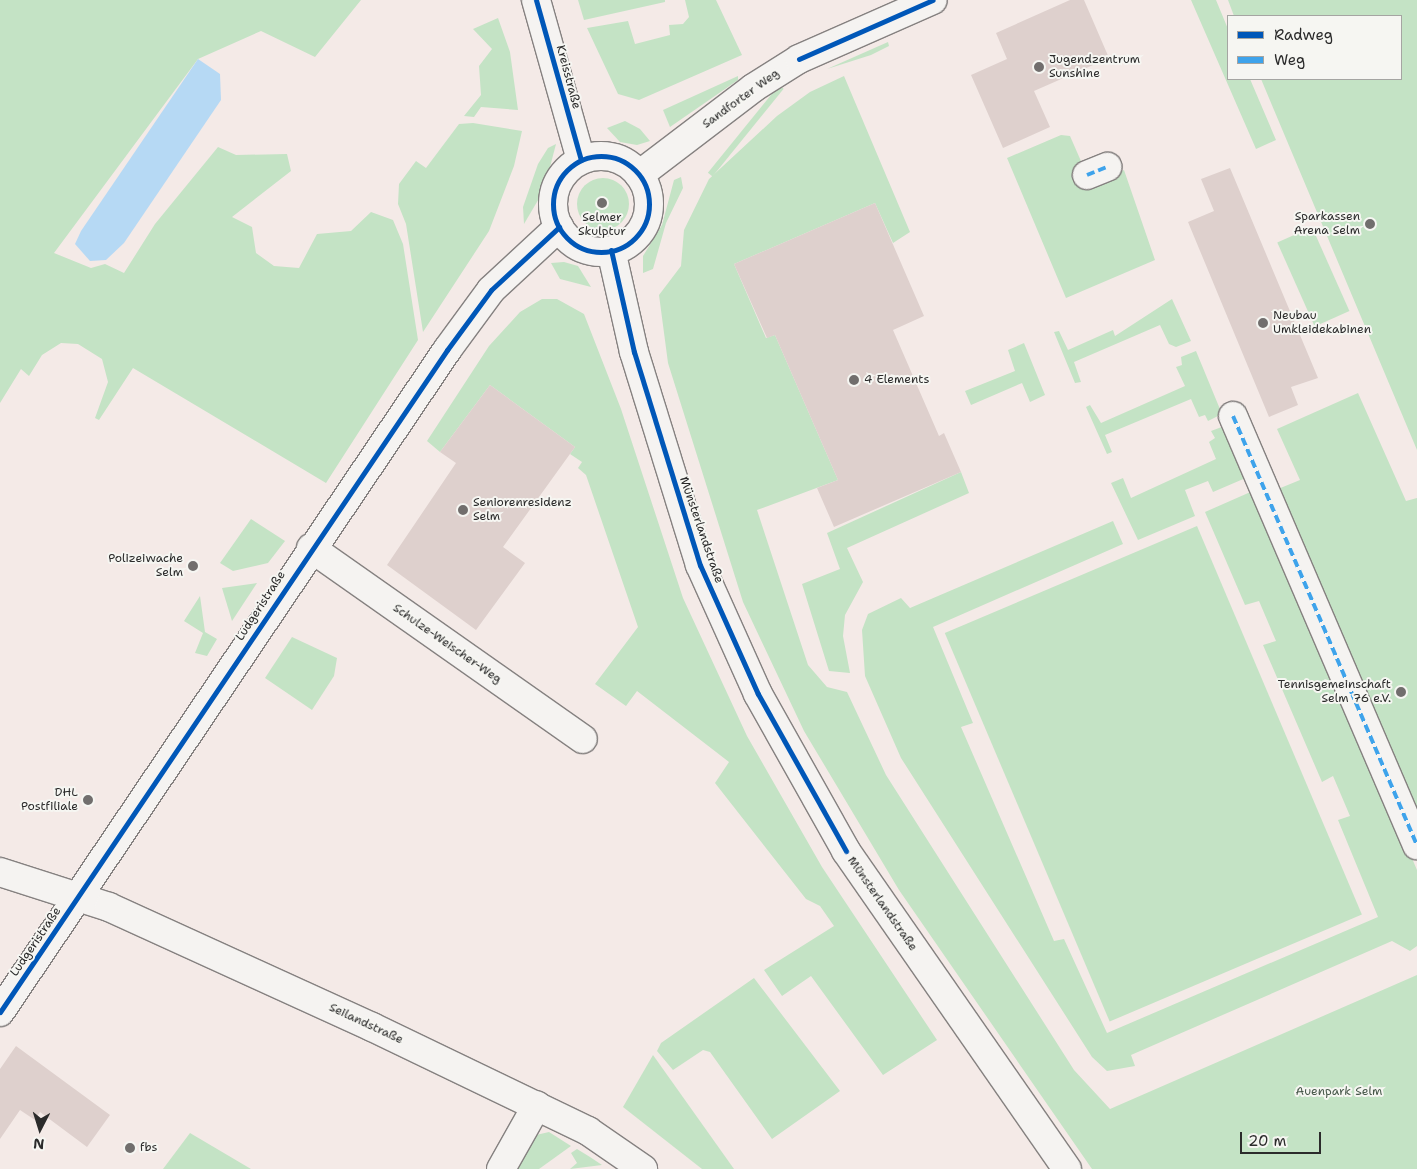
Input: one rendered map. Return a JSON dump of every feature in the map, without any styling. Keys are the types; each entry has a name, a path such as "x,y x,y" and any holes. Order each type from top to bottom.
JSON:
{"street":[{"name":"Kreisstraße","path":"536,0 582,160"},
{"name":"Sandforter Weg","path":"639,175 753,88 799,59 934,0"},
{"path":"613,157 639,175 649,200 643,227 624,246 611,250 581,247 559,227 554,212 558,181 582,160 613,157"},
{"name":"Ludgeristraße","path":"0,1012 80,896 311,548 491,290 559,227"},
{"name":"Münsterlandstraße","path":"611,250 634,352 700,565 758,694 846,851 1067,1169"},
{"path":"1233,416 1417,845"},
{"name":"Schulze-Weischer-Weg","path":"311,548 583,739"},
{"name":"Seilandstraße","path":"0,872 80,896 537,1105 588,1131 643,1169"},
{"path":"502,1169 537,1105"}],"green space":[{"path":"0,0 361,0 315,57 261,31 198,59 54,253 91,268 105,264 124,273 155,224 218,147 236,155 287,154 291,171 232,217 252,227 256,253 274,266 299,268 317,234 351,231 371,212 393,220 403,244 418,340 326,483 133,368 99,420 95,418 108,382 102,359 78,344 61,343 42,355 29,376 21,369 0,403"},
{"path":"578,0 665,0 665,2 584,20"},
{"path":"685,0 716,0 742,55 639,100 618,94 587,28 628,21 635,44 670,35 669,25 683,24 689,17"},
{"path":"1191,0 1216,0 1227,27 1227,80 1250,80 1276,140 1256,149"},
{"name":"Sparkassen Arena Selm","path":"1228,0 1417,0 1417,450 1261,80 1402,80 1402,15 1234,15"},
{"path":"498,18 510,52 518,110 481,107 474,117 464,116 481,95 479,66 492,49 473,29"},
{"path":"888,42 889,46 871,55 827,69"},
{"path":"738,76 738,80 670,127 663,110"},
{"name":"Auenpark Selm","path":"844,76 910,232 893,243 875,203 734,264 766,338 775,335 838,480 757,510 808,665 827,687 847,692 886,775 1074,1070 1110,1109 1417,975 1417,1169 1092,1169 899,890 804,731 743,602 668,363 659,295 681,266 684,230 709,179 777,116 810,92"},
{"path":"779,85 784,89 713,177 708,173"},
{"path":"625,121 640,129 650,141 637,145 620,142 607,128"},
{"path":"473,123 522,131 514,166 489,231 423,332 406,224 398,204 399,184 416,161 426,168 459,124"},
{"path":"1061,135 1070,136 1091,184 1124,170 1155,260 1066,298 1007,158"},
{"path":"556,144 544,190 524,224 523,207 538,164 548,148"},
{"path":"681,177 683,188 666,223 653,269 643,273 643,256 662,225 674,180"},
{"path":"598,178 608,178 622,185 629,199 629,209 622,223 608,230 598,230 588,226 581,219 577,209 577,199 581,189 588,182"},
{"path":"1312,227 1349,311 1315,327 1277,242"},
{"path":"564,262 578,266 591,287 560,279 551,263"},
{"path":"542,299 557,299 584,314 621,409 683,598 747,736 822,867 937,1040 883,1075 811,976 782,996 764,970 834,926 820,906 806,899 715,783 729,762 637,691 626,706 595,684 638,627 586,475 578,468 582,462 570,454 575,447 490,385 440,452 427,441 489,346 520,312"},
{"path":"1172,299 1191,341 1176,347 1169,344 1160,325 1074,362 1081,382 1075,383 1054,332 1059,331 1068,350 1113,330 1115,336"},
{"path":"1024,343 1045,395 1030,402 1022,383 971,405 965,391 1015,371 1008,350"},
{"path":"1196,351 1222,414 1208,421 1205,415 1199,417 1191,399 1105,435 1112,452 1107,454 1086,407 1090,405 1101,423 1185,386 1176,367 1182,365 1181,357"},
{"path":"1358,393 1406,501 1417,498 1417,807 1278,489 1300,480 1277,429"},
{"path":"1227,425 1248,477 1213,492 1208,481 1185,490 1195,516 1138,540 1111,483 1123,478 1131,498 1216,459 1209,442 1215,438 1211,431"},
{"path":"961,472 969,493 847,548 863,582 845,615 843,636 850,673 829,671 802,584 840,569 827,533"},
{"path":"1255,490 1417,870 1417,946 1410,951 1392,941 1131,1055 1135,1066 1107,1071 1092,1057 901,758 865,676 862,630 868,614 901,598 910,608 1113,521 1123,544 933,627 973,723 961,727 1054,941 1064,939 1107,1033 1378,917 1338,820 1350,816 1333,776 1322,782 1263,645 1276,641 1259,601 1245,605 1205,512"},
{"path":"251,519 285,541 268,563 233,571 220,563"},
{"path":"1197,526 1362,914 1110,1022 945,633"},
{"path":"257,583 232,621 222,588"},
{"path":"200,596 205,632 217,639 207,656 195,653 203,633 184,621"},
{"path":"292,637 337,658 334,676 312,710 265,678"},
{"path":"754,978 840,1091 772,1139 710,1052 703,1050 673,1070 657,1051 661,1043"},
{"path":"653,1055 734,1169 702,1169 623,1107"},
{"path":"549,1132 571,1146 539,1169 517,1169 536,1135"},
{"path":"190,1133 251,1169 163,1169"},
{"path":"577,1149 602,1165 570,1169 577,1163 571,1153"}],"water":[{"path":"198,59 220,74 221,100 124,243 106,260 90,261 75,244 81,231"}],"building":[{"name":"Jugendzentrum Sunshine","path":"1070,0 1084,0 1109,58 1034,91 1050,127 1003,148 971,75 1007,59 996,33"},
{"name":"Neubau Umkleidekabinen","path":"1230,168 1318,378 1291,387 1298,405 1269,417 1188,222 1214,211 1201,179"},
{"name":"4 Elements","path":"875,203 924,316 893,330 939,436 944,433 961,472 834,527 817,488 838,480 775,335 767,338 734,264"},
{"name":"Seniorenresidenz Selm","path":"490,385 575,447 503,547 525,563 476,630 387,565 456,463 440,452"},
{"path":"16,1046 110,1115 87,1147 40,1112 35,1120 20,1110 0,1139 0,1069"}],"marked path":[{"path":"1087,175 1107,167"},
{"path":"1233,416 1417,845"}],"cycle path":[{"path":"536,0 581,160"},
{"path":"799,59 933,0"},
{"path":"601,156 619,160 635,170 645,186 649,204 645,222 635,238 619,248 601,252 583,248 567,238 557,222 553,204 557,186 567,170 583,160 601,156"},
{"path":"0,1012 447,350 491,290 559,227"},
{"path":"611,250 634,352 700,565 758,694 846,851"}],"place":[{"name":"Jugendzentrum Sunshine","path":"1039,67"},
{"name":"Selmer Skulptur","path":"602,203"},
{"name":"Sparkassen Arena Selm","path":"1370,224"},
{"name":"Neubau Umkleidekabinen","path":"1263,323"},
{"name":"4 Elements","path":"854,380"},
{"name":"Seniorenresidenz Selm","path":"463,510"},
{"name":"Polizeiwache Selm","path":"193,566"},
{"name":"Tennisgemeinschaft Selm 76 e.V.","path":"1401,692"},
{"name":"DHL Postfiliale","path":"88,800"},
{"name":"fbs","path":"130,1148"}]}
